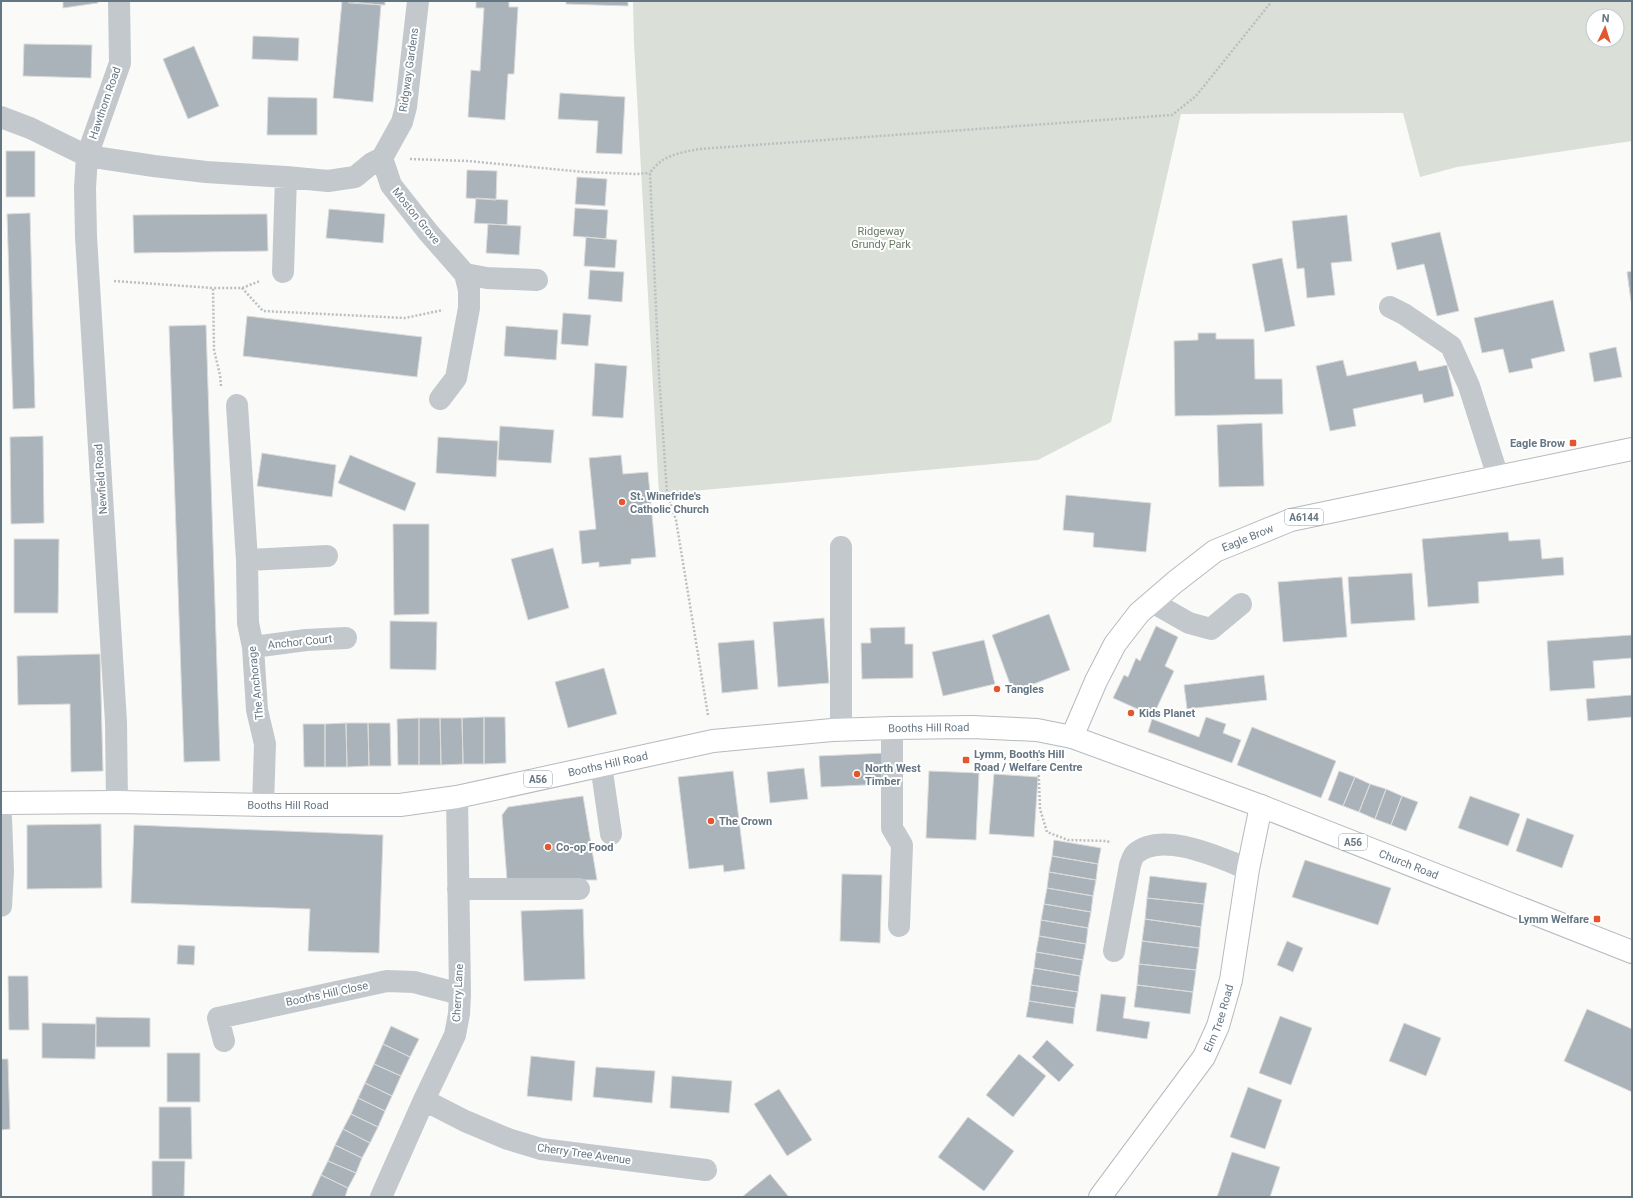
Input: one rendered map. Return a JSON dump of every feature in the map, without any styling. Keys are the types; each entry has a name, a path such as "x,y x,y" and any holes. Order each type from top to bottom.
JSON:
{"main road":[{"name":"Eagle Brow","path":"1072,736 1096,681 1115,644 1139,613 1215,551 1291,520 1632,449"},
{"name":"Booths Hill Road","path":"1,803 117,802 263,805 400,804 457,797 713,741 841,730 892,728 972,727 1037,730 1072,736"},
{"name":"Church Road","path":"1072,736 1261,806 1632,952"},
{"name":"Elm Tree Road","path":"1100,1197 1204,1057 1218,1026 1230,980 1248,869 1261,806"}],"street":[{"name":"Hawthorn Road","path":"87,156 120,63 119,1"},
{"name":"Ridgway Gardens","path":"382,158 402,122 406,107 418,1"},
{"path":"1,117 30,128 87,156 206,172 328,181 355,177 372,163 382,158"},
{"name":"Newfield Road","path":"87,156 85,188 88,279 116,722 117,802"},
{"name":"Moston Grove","path":"382,158 391,185 464,274 469,290 469,308 456,378 440,399"},
{"path":"283,272 286,177"},
{"path":"464,274 487,278 537,280"},
{"path":"1390,307 1404,314 1451,346 1469,386 1498,477"},
{"name":"The Anchorage","path":"237,405 247,560 248,623 253,648 257,710 265,744 263,805"},
{"path":"841,730 842,547"},
{"path":"247,560 327,556"},
{"path":"1152,602 1189,623 1211,629 1241,604"},
{"name":"Anchor Court","path":"253,648 306,640 346,638"},
{"path":"892,728 892,828 902,845 899,926"},
{"path":"602,765 611,834"},
{"name":"Cherry Lane","path":"381,1197 455,1035 459,1014 457,797"},
{"path":"1,818 3,871 1,906"},
{"path":"1114,951 1130,865 1134,854 1148,847 1164,845 1191,848 1248,869"},
{"path":"458,889 579,889"},
{"name":"Booths Hill Close","path":"224,1041 218,1018 387,981 414,982 460,994"},
{"name":"Cherry Tree Avenue","path":"424,1100 465,1121 508,1140 541,1149 706,1170"}],"path":[{"path":"713,741 676,520 667,493 659,375 650,173 655,165 671,155 699,149 1172,115 1196,96 1272,1"},
{"path":"382,158 468,161 584,172 636,174 650,173"},
{"path":"88,279 213,288 242,288 283,272"},
{"path":"213,288 214,350 220,375 222,400 237,405"},
{"path":"242,288 263,311 405,318 446,309 469,308"},
{"path":"1037,730 1040,809 1047,832 1068,840 1107,841 1134,854"}],"green space":[{"name":"Ridgeway Grundy Park","path":"633,1 1632,1 1632,141 1457,167 1420,177 1403,113 1181,114 1111,422 1038,460 659,494 634,43"}],"building":[{"path":"63,1 98,1 98,3 63,8"},
{"path":"342,1 381,5 373,102 333,98"},
{"path":"349,1 385,1 385,5 349,3"},
{"path":"476,1 509,1 509,7 518,7 514,74 508,74 505,120 468,117 471,70 480,71 484,8 476,8"},
{"path":"566,1 628,1 628,6 566,4"},
{"path":"253,36 299,38 298,61 252,59"},
{"path":"24,44 92,45 91,78 23,76"},
{"path":"194,46 219,106 188,119 163,59"},
{"path":"560,93 625,97 622,154 596,153 598,121 558,119"},
{"path":"268,97 317,98 317,135 267,135"},
{"path":"6,151 35,151 35,197 6,197"},
{"path":"467,170 497,171 496,200 466,198"},
{"path":"577,177 607,179 605,206 575,204"},
{"path":"476,198 508,200 507,225 474,223"},
{"path":"575,208 608,210 606,239 573,236"},
{"path":"329,209 385,214 383,243 326,238"},
{"path":"30,213 35,408 13,409 7,214"},
{"path":"267,214 268,251 134,253 133,215"},
{"path":"1347,215 1352,261 1331,263 1335,295 1307,298 1304,268 1297,269 1292,221"},
{"path":"488,224 521,226 519,255 486,253"},
{"path":"1440,232 1459,311 1437,316 1424,264 1397,270 1391,243"},
{"path":"586,237 617,240 615,268 584,266"},
{"path":"1282,258 1295,326 1265,332 1252,264"},
{"path":"590,270 624,272 622,302 588,299"},
{"path":"1632,271 1632,301 1631,301 1627,272"},
{"path":"1553,300 1565,351 1531,359 1533,368 1509,373 1503,349 1482,353 1474,318"},
{"path":"563,313 591,315 588,346 561,344"},
{"path":"247,316 422,337 417,377 243,356"},
{"path":"206,325 220,761 184,762 169,326"},
{"path":"506,326 558,330 556,360 504,356"},
{"path":"1198,333 1216,333 1216,339 1254,339 1255,379 1282,379 1283,414 1175,416 1174,341 1198,340"},
{"path":"1616,347 1622,377 1594,382 1589,353"},
{"path":"1343,360 1347,376 1416,361 1419,371 1447,365 1454,396 1424,403 1422,394 1353,409 1356,426 1330,431 1316,366"},
{"path":"595,363 627,366 623,418 592,416"},
{"path":"1262,423 1264,486 1219,487 1217,425"},
{"path":"500,426 554,430 551,463 498,460"},
{"path":"43,436 44,523 11,524 10,437"},
{"path":"438,437 498,441 496,477 436,473"},
{"path":"262,453 336,465 332,497 257,486"},
{"path":"350,455 416,483 405,511 338,483"},
{"name":"St. Winefride's Catholic Church","path":"621,455 623,474 648,472 656,557 631,559 631,564 599,567 599,562 582,564 579,531 596,529 589,458"},
{"path":"1066,495 1151,503 1146,552 1093,547 1094,533 1063,530"},
{"path":"393,524 429,524 429,614 394,615"},
{"path":"1508,532 1509,541 1540,539 1542,559 1563,557 1564,575 1478,582 1479,603 1428,607 1422,539"},
{"path":"14,539 59,539 58,613 14,613"},
{"path":"553,548 569,608 528,620 511,559"},
{"path":"1412,573 1415,620 1351,624 1348,577"},
{"path":"1342,577 1347,637 1283,642 1278,582"},
{"path":"1049,614 1070,670 1013,692 992,635"},
{"path":"824,618 829,683 778,687 773,622"},
{"path":"390,621 437,622 436,670 390,669"},
{"path":"1156,626 1178,637 1165,666 1174,671 1153,716 1113,698 1124,675 1128,677 1136,658 1140,661"},
{"path":"905,627 905,644 913,644 913,678 862,679 861,643 871,643 870,628"},
{"path":"1632,635 1632,658 1593,661 1595,688 1550,691 1547,641"},
{"path":"754,640 758,689 722,693 718,643"},
{"path":"984,640 995,684 943,696 932,652"},
{"path":"100,654 103,771 71,772 70,704 18,705 17,656"},
{"path":"604,668 617,714 568,728 555,682"},
{"path":"1264,675 1267,700 1187,709 1184,685"},
{"path":"1632,695 1632,717 1588,721 1586,699"},
{"path":"484,717 505,717 506,763 484,764"},
{"path":"484,717 484,764 463,764 462,718"},
{"path":"1206,717 1226,724 1223,733 1241,740 1232,763 1148,732 1152,719 1199,737"},
{"path":"419,718 419,765 398,765 397,719"},
{"path":"419,718 440,718 441,765 419,765"},
{"path":"440,718 462,718 463,764 441,765"},
{"path":"346,723 368,723 369,766 347,767"},
{"path":"346,723 347,767 325,767 325,724"},
{"path":"368,723 390,723 391,766 369,766"},
{"path":"303,724 325,724 325,767 304,767"},
{"path":"1252,727 1336,761 1321,798 1237,765"},
{"path":"886,753 887,784 821,787 819,756"},
{"path":"804,768 808,799 770,803 767,772"},
{"name":"The Crown","path":"733,771 745,869 724,872 723,865 689,869 678,777"},
{"path":"929,771 979,773 976,840 926,838"},
{"path":"1339,771 1355,777 1343,806 1328,800"},
{"path":"994,774 1038,777 1034,837 989,834"},
{"path":"1355,777 1370,784 1359,812 1343,806"},
{"path":"1370,784 1386,789 1375,819 1359,812"},
{"path":"1386,789 1402,796 1391,825 1375,819"},
{"name":"Co-op Food","path":"583,796 597,880 507,880 502,815 508,807"},
{"path":"1402,796 1418,802 1406,831 1391,825"},
{"path":"1470,796 1520,814 1508,846 1458,828"},
{"path":"1527,818 1574,835 1562,868 1516,851"},
{"path":"101,824 102,888 27,889 27,825"},
{"path":"134,825 383,835 379,953 308,951 310,909 131,903"},
{"path":"1054,840 1101,848 1098,864 1052,856"},
{"path":"1052,856 1098,864 1096,880 1049,872"},
{"path":"1305,860 1391,888 1378,925 1292,897"},
{"path":"1049,872 1096,880 1093,896 1047,888"},
{"path":"842,874 882,875 880,943 840,941"},
{"path":"1150,876 1207,883 1204,904 1147,898"},
{"path":"1047,888 1093,896 1091,912 1044,904"},
{"path":"1147,898 1204,904 1201,927 1145,919"},
{"path":"1044,904 1091,912 1088,928 1041,920"},
{"path":"583,909 585,979 524,981 521,911"},
{"path":"1145,919 1201,927 1199,948 1142,941"},
{"path":"1041,920 1088,928 1086,944 1039,936"},
{"path":"1039,936 1086,944 1083,960 1036,952"},
{"path":"1142,941 1199,948 1196,970 1139,964"},
{"path":"1287,941 1303,948 1293,972 1277,965"},
{"path":"178,945 195,946 194,965 177,964"},
{"path":"1036,952 1083,960 1080,976 1034,968"},
{"path":"1139,964 1196,970 1193,992 1137,985"},
{"path":"1034,968 1080,976 1078,992 1031,985"},
{"path":"8,976 28,976 29,1030 9,1030"},
{"path":"1031,985 1078,992 1075,1008 1029,1001"},
{"path":"1137,985 1193,992 1190,1014 1134,1007"},
{"path":"1101,994 1126,997 1123,1018 1150,1022 1147,1039 1096,1031"},
{"path":"1029,1001 1075,1008 1073,1024 1026,1017"},
{"path":"1587,1009 1632,1029 1632,1092 1564,1061"},
{"path":"1280,1016 1312,1028 1291,1085 1259,1073"},
{"path":"96,1017 150,1018 150,1047 96,1047"},
{"path":"42,1023 96,1024 95,1059 42,1058"},
{"path":"1404,1023 1441,1038 1426,1076 1389,1061"},
{"path":"391,1026 419,1039 410,1057 383,1044"},
{"path":"1047,1040 1074,1065 1059,1082 1032,1057"},
{"path":"383,1044 410,1057 401,1076 374,1064"},
{"path":"167,1053 200,1053 200,1102 167,1102"},
{"path":"1019,1054 1046,1076 1013,1117 986,1095"},
{"path":"531,1056 575,1061 572,1101 527,1096"},
{"path":"1,1059 8,1059 10,1129 1,1130"},
{"path":"374,1064 401,1076 392,1096 365,1083"},
{"path":"596,1067 655,1071 652,1103 593,1097"},
{"path":"672,1076 732,1081 729,1113 670,1108"},
{"path":"365,1083 392,1096 385,1111 358,1098"},
{"path":"1248,1087 1282,1100 1265,1149 1230,1137"},
{"path":"779,1089 812,1140 787,1156 754,1104"},
{"path":"358,1098 385,1111 378,1127 351,1114"},
{"path":"159,1107 191,1107 192,1159 159,1159"},
{"path":"351,1114 378,1127 370,1143 343,1129"},
{"path":"968,1117 1014,1151 984,1191 938,1157"},
{"path":"343,1129 370,1143 362,1158 335,1145"},
{"path":"335,1145 362,1158 356,1173 328,1161"},
{"path":"1232,1152 1280,1167 1270,1197 1217,1197"},
{"path":"152,1161 185,1161 184,1197 152,1197"},
{"path":"328,1161 356,1173 348,1188 321,1175"},
{"path":"770,1174 789,1197 742,1197"},
{"path":"321,1175 348,1188 345,1197 311,1197"}],"place":[{"name":"Eagle Brow","path":"1573,443"},
{"name":"St. Winefride's Catholic Church","path":"622,502"},
{"name":"Tangles","path":"997,689"},
{"name":"Kids Planet","path":"1131,713"},
{"name":"Lymm, Booth's Hill Road / Welfare Centre","path":"966,760"},
{"name":"North West Timber","path":"857,774"},
{"name":"The Crown","path":"711,821"},
{"name":"Co-op Food","path":"548,847"},
{"name":"Lymm Welfare","path":"1597,919"}]}
